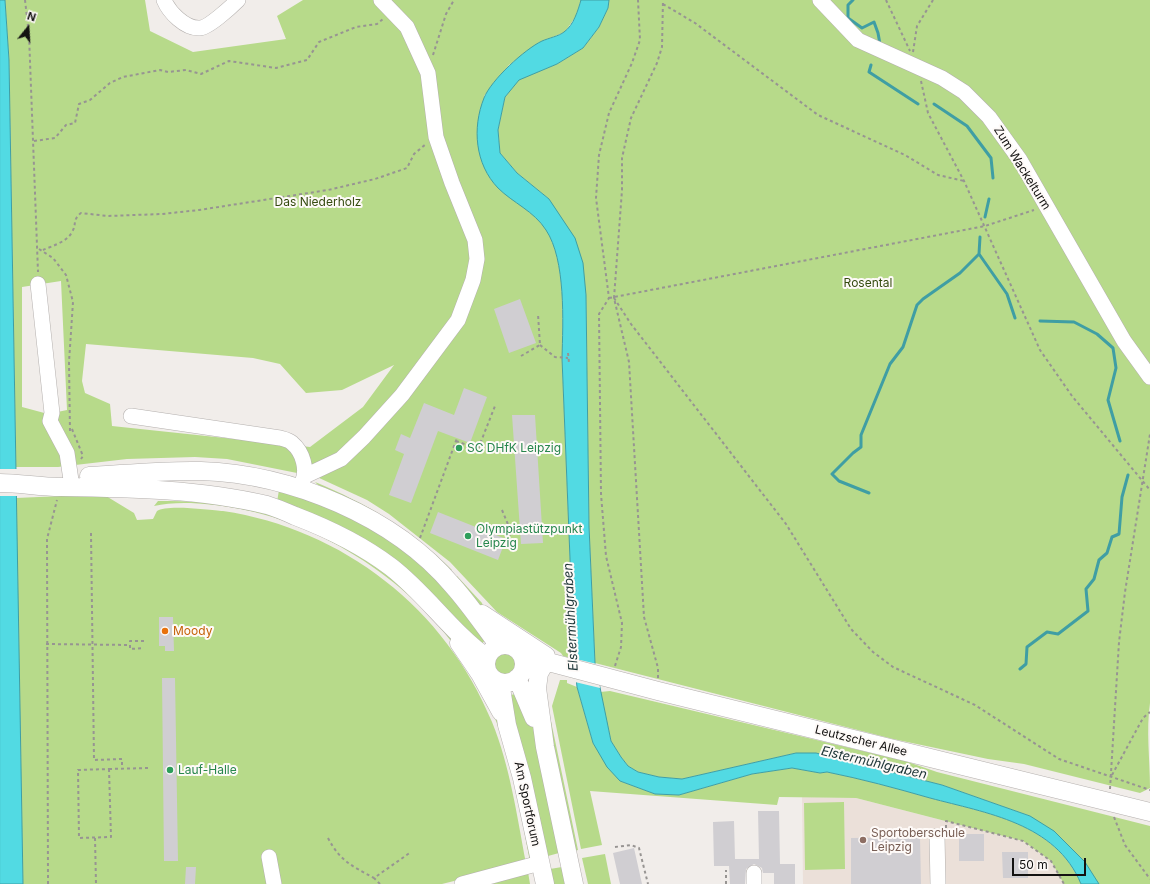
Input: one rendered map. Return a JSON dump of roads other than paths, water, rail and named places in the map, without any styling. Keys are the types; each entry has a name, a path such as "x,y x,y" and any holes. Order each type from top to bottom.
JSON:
{"main road":[{"name":"Am Sportforum","path":"0,483 64,484 112,487 149,484 202,471 276,482 302,482 334,501 362,514 400,538 415,550 453,586 493,652"},
{"path":"269,506 276,482"},
{"name":"Am Sportforum","path":"149,484 211,494 269,506 323,526 359,546 391,568 418,591 468,644 493,652"},
{"name":"Leutzscher Allee","path":"453,586 488,619 550,658 573,670"},
{"name":"Am Sportforum","path":"442,618 480,674 507,725"},
{"path":"521,667 509,682 500,682 490,675 488,670 493,652 510,645 515,647 521,667 545,747"},
{"name":"Leutzscher Allee","path":"521,667 573,670"},
{"name":"Leutzscher Allee","path":"521,667 573,670 1150,812"},
{"path":"542,668 539,673 537,688 545,747 574,884"},
{"name":"Am Sportforum","path":"500,682 507,725 518,760 544,884"},
{"path":"540,863 568,857"}],"street":[{"path":"164,0 173,14 189,26 200,28 208,25 238,0"},
{"name":"Zum Wackelturm","path":"820,0 858,40 942,78 964,92 989,117 1020,160 1124,340 1150,377"},
{"path":"302,482 341,459 364,437 402,395 428,363 458,320 473,280 477,259 475,240 452,183 436,136 428,73 407,27 385,1"},
{"path":"38,284 52,413 56,418 78,464 64,484"},
{"path":"131,416 280,438 291,442 303,456 302,482"},
{"path":"937,836 942,882"},
{"path":"270,857 274,884"},
{"path":"462,884 540,863"}],"water":[{"path":"0,0 5,0 9,60 23,884 0,884"},
{"path":"581,0 609,0 608,8 599,27 583,48 557,64 519,80 505,97 498,130 500,153 517,173 549,199 575,238 583,263 586,295 589,526 595,663 611,741 628,766 638,772 659,777 682,779 796,753 816,753 942,785 1030,816 1054,831 1085,862 1099,884 1081,884 1070,863 1055,847 1037,834 1017,824 974,809 853,778 827,772 820,773 792,768 752,774 679,795 655,794 620,781 607,767 593,743 577,687 574,659 562,358 563,310 557,258 552,243 541,223 498,188 490,178 480,157 477,133 480,109 484,98 501,74 535,45 564,32 575,17"}],"waterway":[{"path":"853,0 848,5 848,18 862,28 874,22 880,44"},
{"path":"871,65 869,72 918,104"},
{"path":"934,104 967,126 991,158 993,178"},
{"path":"985,217 989,199"},
{"path":"980,237 979,254 1007,294 1015,318"},
{"path":"869,493 839,481 832,474 861,447 861,435 890,364 903,347 917,305 923,299 960,273 979,254"},
{"path":"1040,321 1074,322 1097,334 1113,348 1116,368 1108,400 1120,441"},
{"path":"1020,669 1026,664 1027,647 1047,632 1058,634 1088,611 1086,589 1094,579 1099,560 1107,553 1112,537 1119,534 1122,497 1128,475"}],"place":[{"name":"SC DHfK Leipzig","path":"459,448"},
{"name":"Olympiastützpunkt Leipzig","path":"468,536"},
{"name":"Moody","path":"165,631"},
{"name":"Lauf-Halle","path":"170,770"},
{"name":"Sportoberschule Leipzig","path":"863,840"}],"park label":[{"name":"Das Niederholz","path":"318,202"},
{"name":"Rosental","path":"868,283"}],"water label":[{"name":"Elstermühlgraben","path":"571,617"},
{"name":"Elstermühlgraben","path":"874,763"}]}
